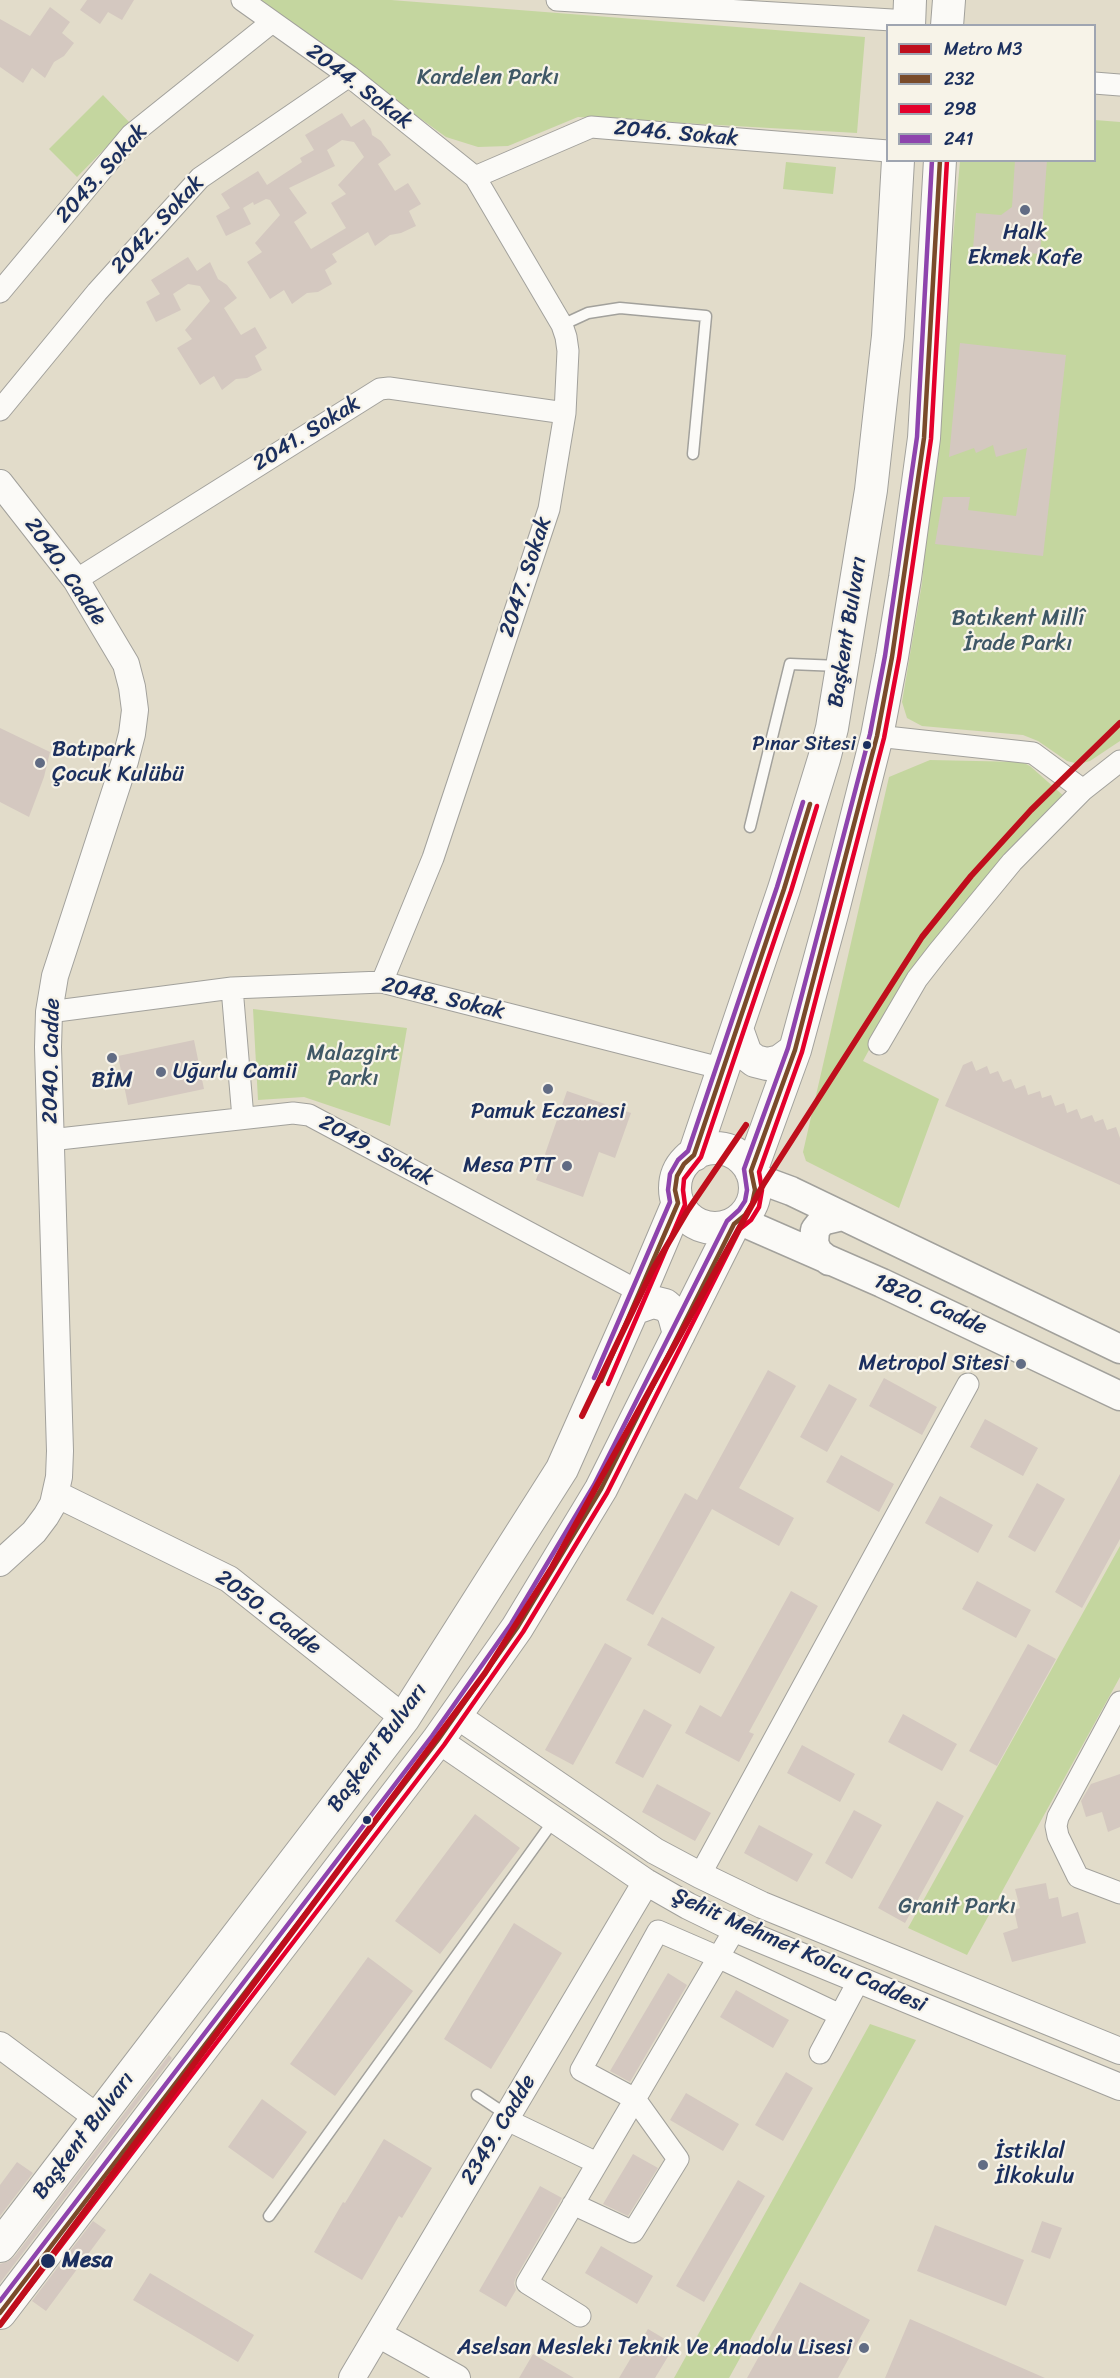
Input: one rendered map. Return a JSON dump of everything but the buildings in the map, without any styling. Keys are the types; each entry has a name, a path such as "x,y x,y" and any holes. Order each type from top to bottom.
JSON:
{"main road":[{"path":"947,24 949,0"},
{"name":"Başkent Bulvarı","path":"694,1155 784,889 824,759 843,666 871,490 886,360 898,162"},
{"name":"Başkent Bulvarı","path":"752,1174 795,1050 848,858 877,736 905,578 924,438 940,162"},
{"path":"737,1029 746,1054 755,1061 766,1064 780,1061 795,1050"},
{"path":"717,1148 729,1151 740,1157 752,1174 755,1190 752,1204 745,1215 722,1228 702,1226 685,1214 678,1203 675,1190 677,1176 684,1164 694,1155 705,1150 717,1148"},
{"name":"1820. Cadde","path":"752,1174 1120,1349"},
{"name":"Başkent Bulvarı","path":"0,2246 404,1718 562,1469 678,1203"},
{"path":"829,1261 818,1252 814,1243 815,1230 822,1221 843,1216"},
{"name":"Başkent Bulvarı","path":"0,2313 438,1740 517,1628 602,1489 736,1222"},
{"name":"1820. Cadde","path":"736,1222 943,1311 1120,1396"},
{"path":"637,1301 665,1305 673,1312 679,1334"}],"street":[{"name":"2044. Sokak","path":"242,0 349,76 475,177"},
{"path":"557,0 909,16"},
{"name":"2043. Sokak","path":"0,292 131,135 272,21"},
{"name":"2042. Sokak","path":"0,410 97,292 200,178 349,76"},
{"path":"1096,83 1120,85"},
{"name":"2046. Sokak","path":"475,177 591,127 886,151"},
{"name":"2047. Sokak","path":"382,982 433,858 549,509 565,413 568,351 562,325 475,177"},
{"name":"2041. Sokak","path":"76,580 380,389 389,388 565,413"},
{"name":"2040. Cadde","path":"0,483 76,580 126,664 135,710 125,761 55,976 50,1012 48,1047 50,1140 60,1451 56,1494 46,1516 34,1532 0,1563"},
{"path":"877,736 1033,753 1083,790"},
{"path":"879,1044 917,979 1012,862 1083,790 1120,761"},
{"name":"2048. Sokak","path":"50,1012 232,988 382,982 724,1069"},
{"path":"232,988 243,1118"},
{"name":"2049. Sokak","path":"50,1140 293,1113 309,1115 637,1301"},
{"path":"700,1875 968,1384"},
{"name":"2050. Cadde","path":"56,1494 229,1579 404,1718"},
{"path":"1120,1702 1058,1817 1056,1827 1078,1877 1120,1893"},
{"name":"Şehit Mehmet Kolcu Caddesi","path":"456,1715 655,1851 700,1875 762,1905 1120,2051"},
{"name":"Şehit Mehmet Kolcu Caddesi","path":"438,1740 646,1882 688,1906 735,1929 1120,2087"},
{"name":"2349. Cadde","path":"352,2378 646,1882"},
{"path":"580,2316 527,2283 735,1929"},
{"path":"573,2204 633,2232 678,2159 635,2099 581,2070 658,1932 718,1957 840,2015"},
{"path":"820,2053 859,1980"},
{"path":"0,2045 98,2118"},
{"path":"506,2117 597,2163"},
{"path":"378,2334 456,2378"}],"lane":[{"path":"562,325 588,313 620,308 706,316 693,454"},
{"path":"750,827 790,664 843,666"},
{"path":"269,2216 554,1820"},
{"path":"477,2096 506,2117"}],"green space":[{"name":"Kardelen Parkı","path":"256,0 391,0 865,37 857,133 578,117 508,146 478,147 446,137"},
{"path":"103,95 130,123 77,177 49,149"},
{"name":"Batıkent Millî İrade Parkı","path":"1096,120 1120,122 1120,741 1090,761 1079,764 1067,761 1038,741 1023,735 922,726 907,718 902,702 922,583 960,162 1096,162"},
{"path":"786,162 836,167 833,194 783,189"},
{"path":"930,760 1022,762 1030,766 1066,798 907,980 863,1061 939,1099 899,1208 806,1161 803,1152 889,777"},
{"name":"Malazgirt Parkı","path":"253,1009 407,1028 390,1126 304,1097 258,1100"},
{"name":"Granit Parkı","path":"1120,1546 1120,1677 967,1955 908,1928"},
{"path":"870,2024 916,2040 729,2378 674,2378"}],"metro line":[{"name":"M3","path":"0,2325 485,1673 552,1567 763,1185 922,937 971,876 1031,810 1120,723"},
{"name":"M3","path":"582,1416 653,1269 688,1210 746,1125"}],"transit line":[{"name":"241","path":"0,2301 432,1736 511,1624 594,1485 727,1221 745,1201 747,1190 744,1169 788,1048 870,734 885,656 917,437 932,162"},
{"name":"232","path":"0,2313 438,1740 517,1628 601,1489 734,1224 745,1215 752,1204 755,1190 751,1171 795,1050 877,736 892,657 924,438 940,162"},
{"name":"298","path":"6,2318 444,1745 523,1632 607,1493 740,1229 751,1220 759,1207 762,1190 759,1172 802,1052 884,738 899,658 931,439 947,162"},
{"name":"241","path":"594,1378 670,1202 668,1190 670,1174 678,1160 688,1151 777,887 803,802"},
{"name":"232","path":"601,1381 678,1203 675,1190 677,1176 684,1164 694,1155 784,889 810,804"},
{"name":"298","path":"608,1384 685,1205 684,1179 701,1157 791,891 817,806"}],"place":[{"name":"Halk Ekmek Kafe","path":"1025,210"},
{"name":"Pınar Sitesi","path":"867,745"},
{"name":"Batıpark Çocuk Kulübü","path":"40,763"},
{"name":"BİM","path":"112,1058"},
{"name":"Uğurlu Camii","path":"161,1072"},
{"name":"Pamuk Eczanesi","path":"548,1089"},
{"name":"Mesa PTT","path":"567,1166"},
{"name":"Metropol Sitesi","path":"1021,1364"},
{"name":"İstiklal İlkokulu","path":"983,2165"},
{"name":"Mesa","path":"48,2261"},
{"name":"Aselsan Mesleki Teknik Ve Anadolu Lisesi","path":"864,2348"}]}
